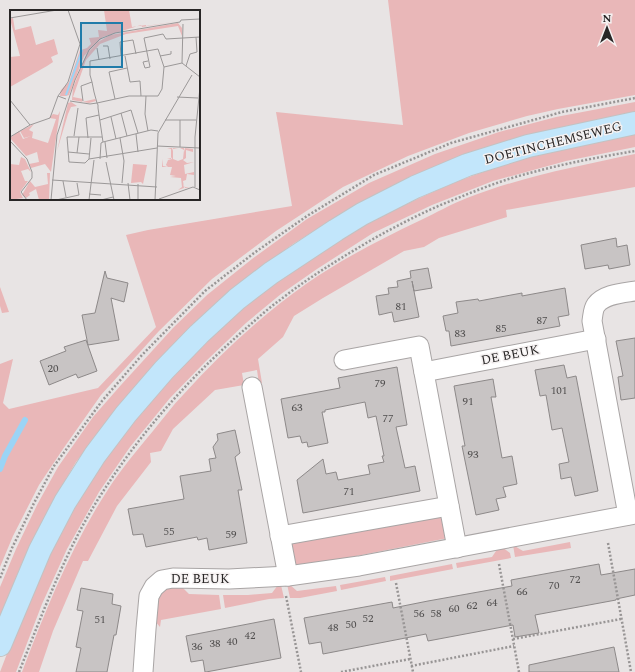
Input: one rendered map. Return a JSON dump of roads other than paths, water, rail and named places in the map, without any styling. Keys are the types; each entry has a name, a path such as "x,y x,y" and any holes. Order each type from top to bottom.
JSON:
{"main road":[{"name":"DOETINCHEMSEWEG","path":"0,646 40,550 65,502 95,455 126,414 164,370 199,334 238,299 271,273 336,230 362,214 415,187 467,165 528,146 635,123"}],"street":[{"name":"DE BEUK","path":"143,672 149,596 154,587 162,580 173,578 229,579 288,576 358,566 632,514 628,472 592,320 596,305 602,300 610,296 635,291"},
{"name":"DE BEUK","path":"424,372 596,339"},
{"path":"344,360 419,346 457,548"},
{"path":"252,388 288,576"},
{"path":"280,536 449,506"}],"waterway":[{"path":"0,469 5,456 25,420"}]}
